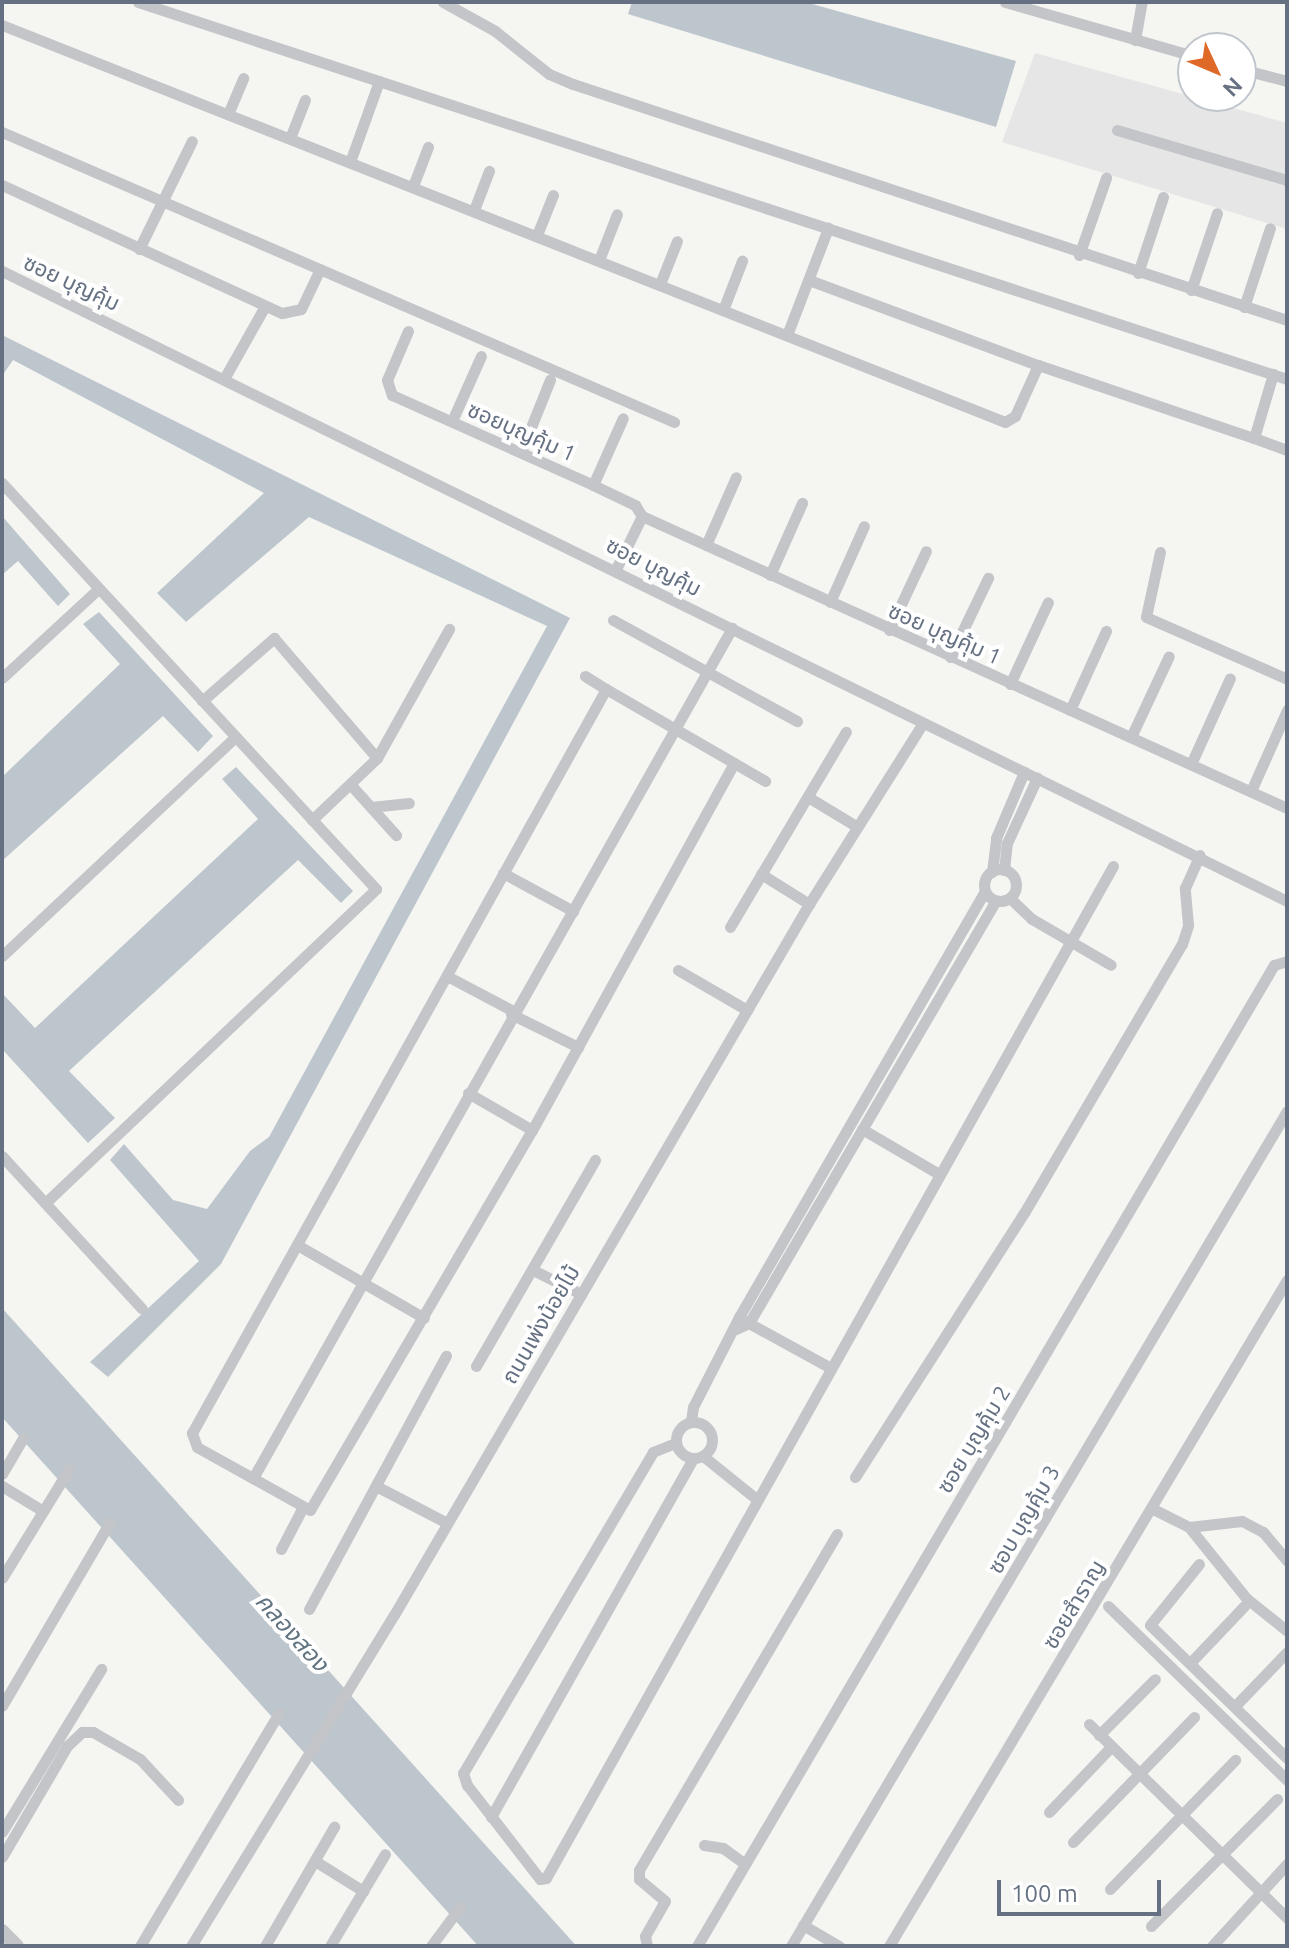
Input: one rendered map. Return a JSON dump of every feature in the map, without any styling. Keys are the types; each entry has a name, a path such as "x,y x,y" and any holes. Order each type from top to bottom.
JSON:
{"street":[{"path":"138,2 1287,379"},
{"path":"443,2 495,31 549,74 573,84 1079,255 1287,320"},
{"path":"1135,40 1142,2"},
{"path":"1013,3 1177,52"},
{"path":"2,25 1005,422 1015,416 1038,365"},
{"path":"1257,73 1287,81"},
{"path":"228,114 243,78"},
{"path":"350,162 379,81"},
{"path":"290,138 305,100"},
{"path":"1117,130 1287,180"},
{"path":"2,132 674,422"},
{"path":"139,249 192,141"},
{"path":"413,186 428,147"},
{"path":"474,210 489,171"},
{"path":"1079,255 1106,178"},
{"path":"2,185 265,306 295,313 320,269"},
{"path":"537,235 553,195"},
{"path":"1138,273 1163,197"},
{"path":"1191,290 1217,213"},
{"path":"599,260 617,214"},
{"path":"787,335 828,228"},
{"path":"1244,307 1270,228"},
{"path":"660,284 677,241"},
{"path":"723,310 742,261"},
{"name":"ซอย บุญคุ้ม","path":"2,271 225,377 923,723 1200,855 1287,901"},
{"path":"809,280 1038,365 1287,450"},
{"path":"225,377 265,306"},
{"name":"ซอยบุญคุ้ม 1","path":"408,331 387,380 392,395 593,485 638,511"},
{"path":"452,421 481,356"},
{"path":"1254,438 1273,374"},
{"path":"521,452 550,380"},
{"path":"593,485 623,418"},
{"path":"706,545 736,477"},
{"path":"2,483 375,886 375,893 45,1203"},
{"path":"770,575 802,503"},
{"path":"616,569 638,511"},
{"name":"ซอย บุญคุ้ม 1","path":"638,511 889,630 1287,808"},
{"path":"830,602 864,526"},
{"path":"889,630 926,551"},
{"path":"1160,552 1146,617 1287,679"},
{"path":"950,657 988,578"},
{"path":"2,678 98,589"},
{"path":"1010,684 1048,602"},
{"path":"613,620 797,721"},
{"path":"253,1478 512,1013 732,628"},
{"path":"312,820 377,758 449,629"},
{"path":"1070,710 1106,631"},
{"path":"202,701 274,638 377,758"},
{"path":"1131,737 1169,656"},
{"path":"585,676 765,781"},
{"path":"1191,764 1230,678"},
{"path":"606,689 299,1246 192,1433 197,1447 303,1507 313,1511 317,1506 532,1130 734,763"},
{"path":"1251,791 1287,710"},
{"name":"ถนนเพ่งน้อยไม้","path":"191,1946 359,1674 809,904 923,723"},
{"path":"730,927 846,732"},
{"path":"2,956 235,737"},
{"path":"1010,898 1016,885 998,871 996,838 1024,772"},
{"path":"691,1421 693,1407 998,871 1007,843 1037,778"},
{"path":"350,784 396,835"},
{"path":"808,797 856,826"},
{"path":"371,807 409,803"},
{"path":"855,1477 1024,1213 1182,944 1188,925 1185,888 1200,855"},
{"path":"675,1443 653,1452 463,1773 491,1817 537,1877 546,1878 755,1498 1113,866"},
{"path":"503,873 573,911"},
{"path":"761,874 809,904"},
{"path":"985,891 996,901"},
{"path":"741,1323 862,1129 996,901 1010,898 1070,942 1111,965"},
{"name":"ซอย บุญคุ้ม 2","path":"697,1946 1274,965 1287,961"},
{"path":"678,970 747,1010"},
{"path":"447,976 578,1047"},
{"path":"468,1093 532,1130"},
{"name":"ซอบ บุญคุ้ม 3","path":"791,1946 1287,1111"},
{"path":"862,1129 939,1174"},
{"path":"2,1156 142,1309"},
{"path":"476,1366 595,1160"},
{"path":"299,1246 424,1318"},
{"path":"533,1270 581,1294"},
{"name":"ซอยสำราญ","path":"889,1946 1285,1289"},
{"path":"741,1323 829,1367"},
{"path":"309,1609 446,1356"},
{"path":"675,1443 680,1427 691,1421"},
{"path":"491,1817 698,1457 711,1446 710,1432 691,1421"},
{"path":"2,1474 23,1438"},
{"path":"675,1443 683,1455 698,1457 755,1498"},
{"path":"2,1578 69,1469"},
{"path":"2,1486 43,1511"},
{"path":"376,1486 447,1523"},
{"path":"281,1549 303,1507"},
{"path":"1153,1509 1189,1527 1246,1598 1287,1630"},
{"path":"1189,1527 1242,1521 1263,1532 1287,1561"},
{"path":"2,1706 110,1522"},
{"path":"647,1946 645,1936 665,1901 639,1879 639,1870 837,1534"},
{"path":"1199,1564 1149,1620 1286,1755"},
{"path":"1108,1606 1287,1780"},
{"path":"1190,1663 1244,1606"},
{"path":"1235,1706 1287,1652"},
{"path":"2,1832 101,1669"},
{"path":"1099,1735 1155,1679"},
{"path":"140,1946 279,1713"},
{"path":"1073,1842 1194,1717"},
{"path":"1089,1724 1287,1918"},
{"path":"2,1857 67,1746 82,1732 93,1732 140,1759 178,1800"},
{"path":"1049,1812 1111,1747"},
{"path":"1110,1889 1179,1814 1235,1760"},
{"path":"1151,1926 1277,1799"},
{"path":"265,1946 334,1827"},
{"path":"704,1845 723,1848 745,1864"},
{"path":"330,1946 385,1854"},
{"path":"315,1861 363,1891"},
{"path":"1212,1946 1287,1864"},
{"path":"431,1946 460,1907"},
{"path":"803,1925 839,1946"},
{"path":"2,1931 17,1946"}],"shaded area":[{"path":"1035,53 1177,92 1177,112 1247,112 1287,123 1287,229 1002,142"}],"water":[{"path":"632,2 805,2 1016,61 996,127 628,14"},
{"path":"2,335 570,618 221,1264 108,1377 90,1362 199,1261 110,1160 124,1144 173,1200 207,1209 250,1151 269,1137 547,626 309,517 186,622 157,593 264,493 13,360 2,376"},
{"path":"2,516 70,594 58,606 18,561 2,575"},
{"path":"99,612 213,736 198,752 163,716 2,861 2,777 120,664 83,624"},
{"path":"236,767 353,891 341,903 298,860 69,1071 115,1118 88,1143 2,1049 2,993 35,1028 258,819 222,779"},
{"name":"คลองสอง","path":"2,1308 576,1946 478,1946 2,1417"}]}
